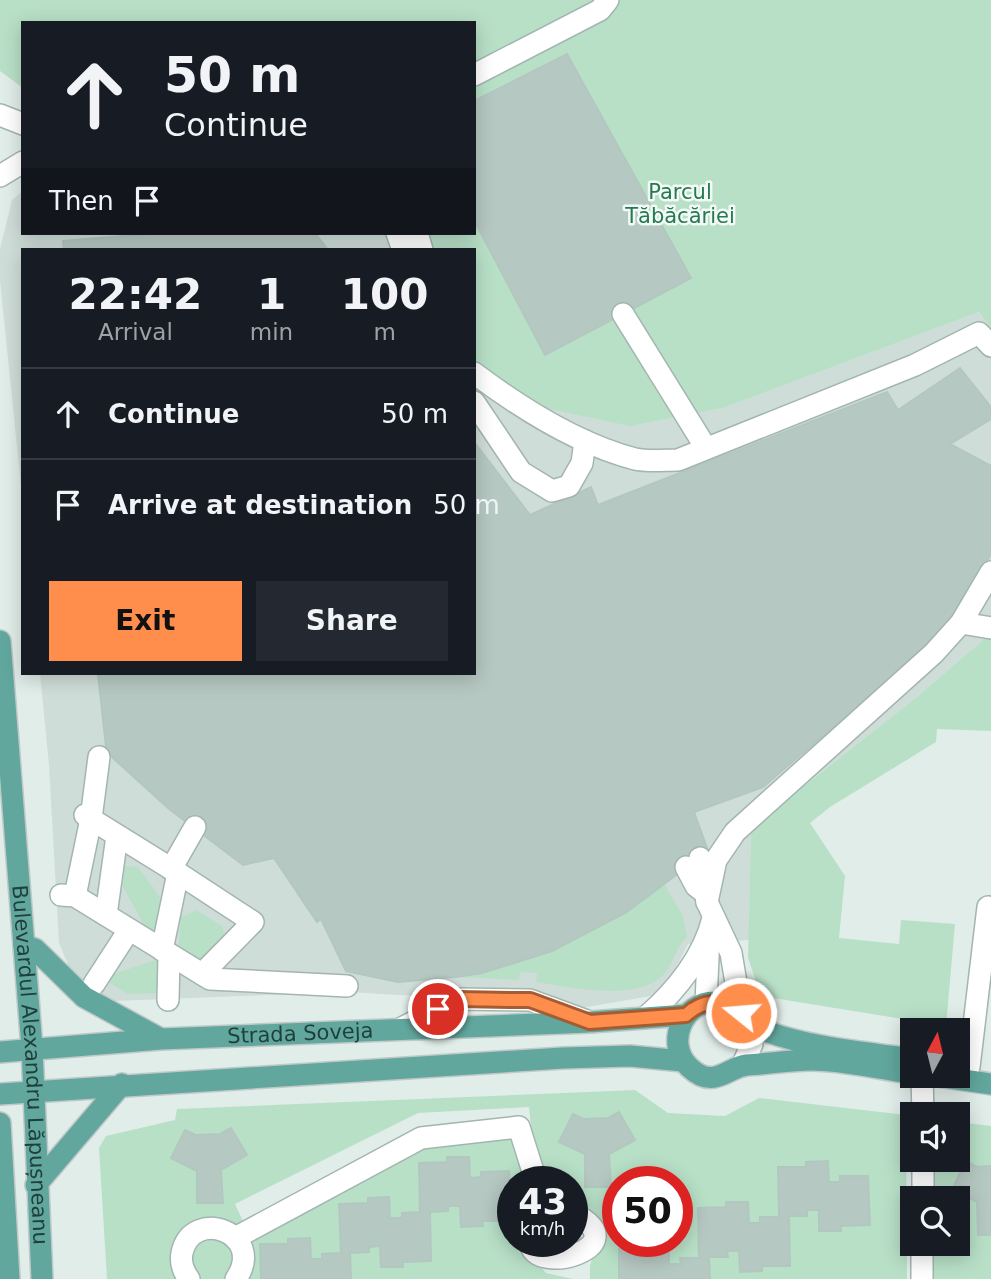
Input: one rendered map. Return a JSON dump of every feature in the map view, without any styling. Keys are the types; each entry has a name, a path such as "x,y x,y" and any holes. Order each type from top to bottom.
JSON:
{"main road":[{"name":"Bulevardul Alexandru Lăpușneanu","path":"0,641 32,1048 42,1279"},
{"path":"24,945 35,949 84,998 161,1039"},
{"path":"706,1003 725,1004 763,1031 811,1045 900,1057"},
{"name":"Strada Soveja","path":"0,1052 161,1039 590,1022 686,1015 706,1003"},
{"path":"683,1061 677,1037 686,1015"},
{"name":"Strada Soveja","path":"0,1094 122,1084 588,1057 683,1061 691,1069 711,1077 722,1077 742,1066 813,1060 900,1071"},
{"path":"970,1067 991,1070"},
{"path":"970,1081 991,1084"},
{"path":"36,1185 122,1084"},
{"name":"Bulevardul Alexandru Lăpușneanu","path":"0,1123 3,1237 9,1279"}],"street":[{"path":"476,74 600,10 608,0"},
{"path":"0,115 21,123"},
{"path":"0,176 21,163"},
{"path":"622,314 706,448"},
{"path":"476,374 516,404 585,441 638,460 678,460 915,365 979,333 991,346"},
{"path":"476,405 521,472 552,491 569,486 582,463 585,441"},
{"path":"706,1003 709,911 716,860 735,832 934,653 961,622 991,572"},
{"path":"961,622 991,628"},
{"path":"99,757 88,817 68,895 106,915 210,979 347,986"},
{"path":"88,817 253,922 202,974"},
{"path":"168,1000 166,952 174,871 195,827"},
{"path":"106,915 117,836"},
{"path":"693,862 706,881 709,911 728,943 743,1017 752,1044 742,1066"},
{"path":"970,1021 988,907"},
{"path":"647,1016 677,987 709,911"},
{"path":"94,984 129,930"},
{"path":"235,1238 421,1138 519,1127 531,1166"},
{"path":"189,1279 181,1259 188,1239 196,1233 212,1228 235,1238 240,1245 244,1262 237,1279"},
{"path":"534,1257 553,1273 582,1273 593,1242 588,1230"},
{"path":"922,1256 922,1279"}],"shaded area":[{"path":"21,193 21,235 429,235 432,248 21,248 21,486 0,281 0,249 12,200"},
{"path":"979,312 991,328 991,633 918,696 751,828 749,940 688,944 662,994 576,1009 465,992 435,997 347,992 113,1001 90,989 70,969 59,943 49,765 40,675 476,675 476,368 726,407"}],"green space":[{"name":"Parcul Tăbăcăriei","path":"0,0 991,0 991,328 979,312 726,407 630,426 540,407 476,369 476,248 432,248 429,235 476,235 476,21 21,21 21,87 0,71"},
{"path":"991,633 991,731 937,729 936,742 830,807 810,823 845,876 839,938 899,944 901,920 955,924 947,1018 900,1019 773,998 758,987 748,958 751,828 918,696"},
{"path":"125,866 138,867 160,897 155,930 147,930 123,887"},
{"path":"664,884 683,916 687,937 667,970 653,983 621,991 603,991 536,982 537,973 520,972 519,980 456,977 512,964 566,944 617,917"},
{"path":"197,910 222,926 227,942 200,967 178,950 181,917"},
{"path":"158,959 164,993 128,994 102,978"},
{"path":"635,1090 668,1113 725,1116 759,1098 900,1114 900,1172 906,1172 906,1186 900,1186 900,1256 907,1256 907,1279 710,1279 709,1257 727,1257 727,1251 739,1251 740,1272 761,1271 762,1266 790,1265 789,1216 807,1216 807,1210 819,1210 820,1231 841,1231 841,1226 870,1225 868,1176 840,1176 840,1182 829,1182 828,1161 806,1162 806,1167 778,1168 779,1217 761,1217 760,1223 749,1223 748,1202 726,1207 699,1258 681,1258 681,1264 669,1264 669,1257 693,1257 693,1166 609,1166 609,1154 634,1140 619,1112 596,1119 573,1114 559,1142 585,1154 585,1166 497,1166 497,1171 481,1172 481,1177 470,1178 469,1157 448,1157 447,1162 419,1163 420,1212 402,1213 402,1218 390,1218 389,1197 368,1198 368,1203 340,1204 341,1253 322,1254 322,1259 311,1259 310,1239 288,1239 288,1244 260,1245 261,1279 107,1279 99,1148 106,1136 175,1120 177,1109","holes":["529,1107 532,1136 428,1144 250,1236 235,1204 418,1113","231,1128 246,1156 221,1170 222,1203 197,1203 197,1171 171,1158 185,1130 208,1135"]},
{"path":"970,1124 991,1126 991,1166 977,1167 970,1164"},
{"path":"932,1172 960,1172 953,1186 932,1186"},
{"path":"588,1187 602,1187 602,1257 619,1257 619,1279 590,1279 590,1266 596,1244 588,1233"},
{"path":"970,1199 978,1203 978,1235 991,1235 991,1279 932,1279 932,1256 970,1256"},
{"path":"448,1206 460,1206 461,1227 482,1226 482,1221 497,1220 497,1257 532,1257 546,1273 573,1279 351,1279 350,1253 369,1252 369,1247 380,1246 381,1267 402,1267 403,1262 431,1261 430,1212 448,1211"}],"building":[{"path":"567,54 691,278 545,355 476,224 476,100"},
{"path":"136,235 317,235 326,248 64,248 63,241"},
{"path":"960,368 991,407 991,419 950,444 991,466 991,554 952,619 871,699 763,787 694,812 708,851 627,912 552,951 482,973 456,977 398,982 346,971 321,919 317,922 274,858 243,865 169,809 113,758 106,747 98,675 476,675 476,445 530,515 591,487 598,505 887,392 898,410"},
{"path":"619,1112 635,1140 609,1154 610,1166 602,1166 602,1187 588,1187 585,1154 559,1142 573,1114 584,1119 608,1118"},
{"path":"231,1128 247,1155 221,1170 223,1203 197,1203 197,1171 171,1158 185,1130 196,1135 220,1134"},
{"path":"447,1157 469,1157 470,1178 481,1177 481,1172 497,1171 497,1221 482,1221 483,1226 461,1227 460,1206 448,1206 448,1211 430,1212 431,1261 403,1262 403,1267 381,1267 380,1246 369,1247 369,1252 350,1253 351,1279 261,1279 260,1244 288,1244 288,1239 310,1238 311,1259 322,1259 322,1254 341,1253 339,1204 368,1203 368,1198 389,1197 390,1218 402,1218 402,1213 420,1212 419,1163 447,1162"},
{"path":"828,1161 829,1182 840,1182 840,1176 868,1176 870,1225 841,1226 841,1231 819,1231 819,1210 807,1210 807,1216 789,1216 790,1266 762,1266 762,1271 740,1272 739,1251 727,1251 728,1257 709,1257 710,1279 619,1279 619,1257 669,1257 669,1264 681,1264 680,1258 699,1258 698,1208 726,1207 726,1202 748,1202 749,1223 760,1223 760,1217 779,1217 778,1167 806,1167 806,1162"},
{"path":"970,1164 977,1167 991,1166 991,1235 978,1235 977,1202 970,1199 970,1186 954,1186 960,1172 970,1172"}],"route":[{"path":"438,1009 458,999 530,1000 590,1022 686,1015 699,1006 716,1002 741,1013"}]}
